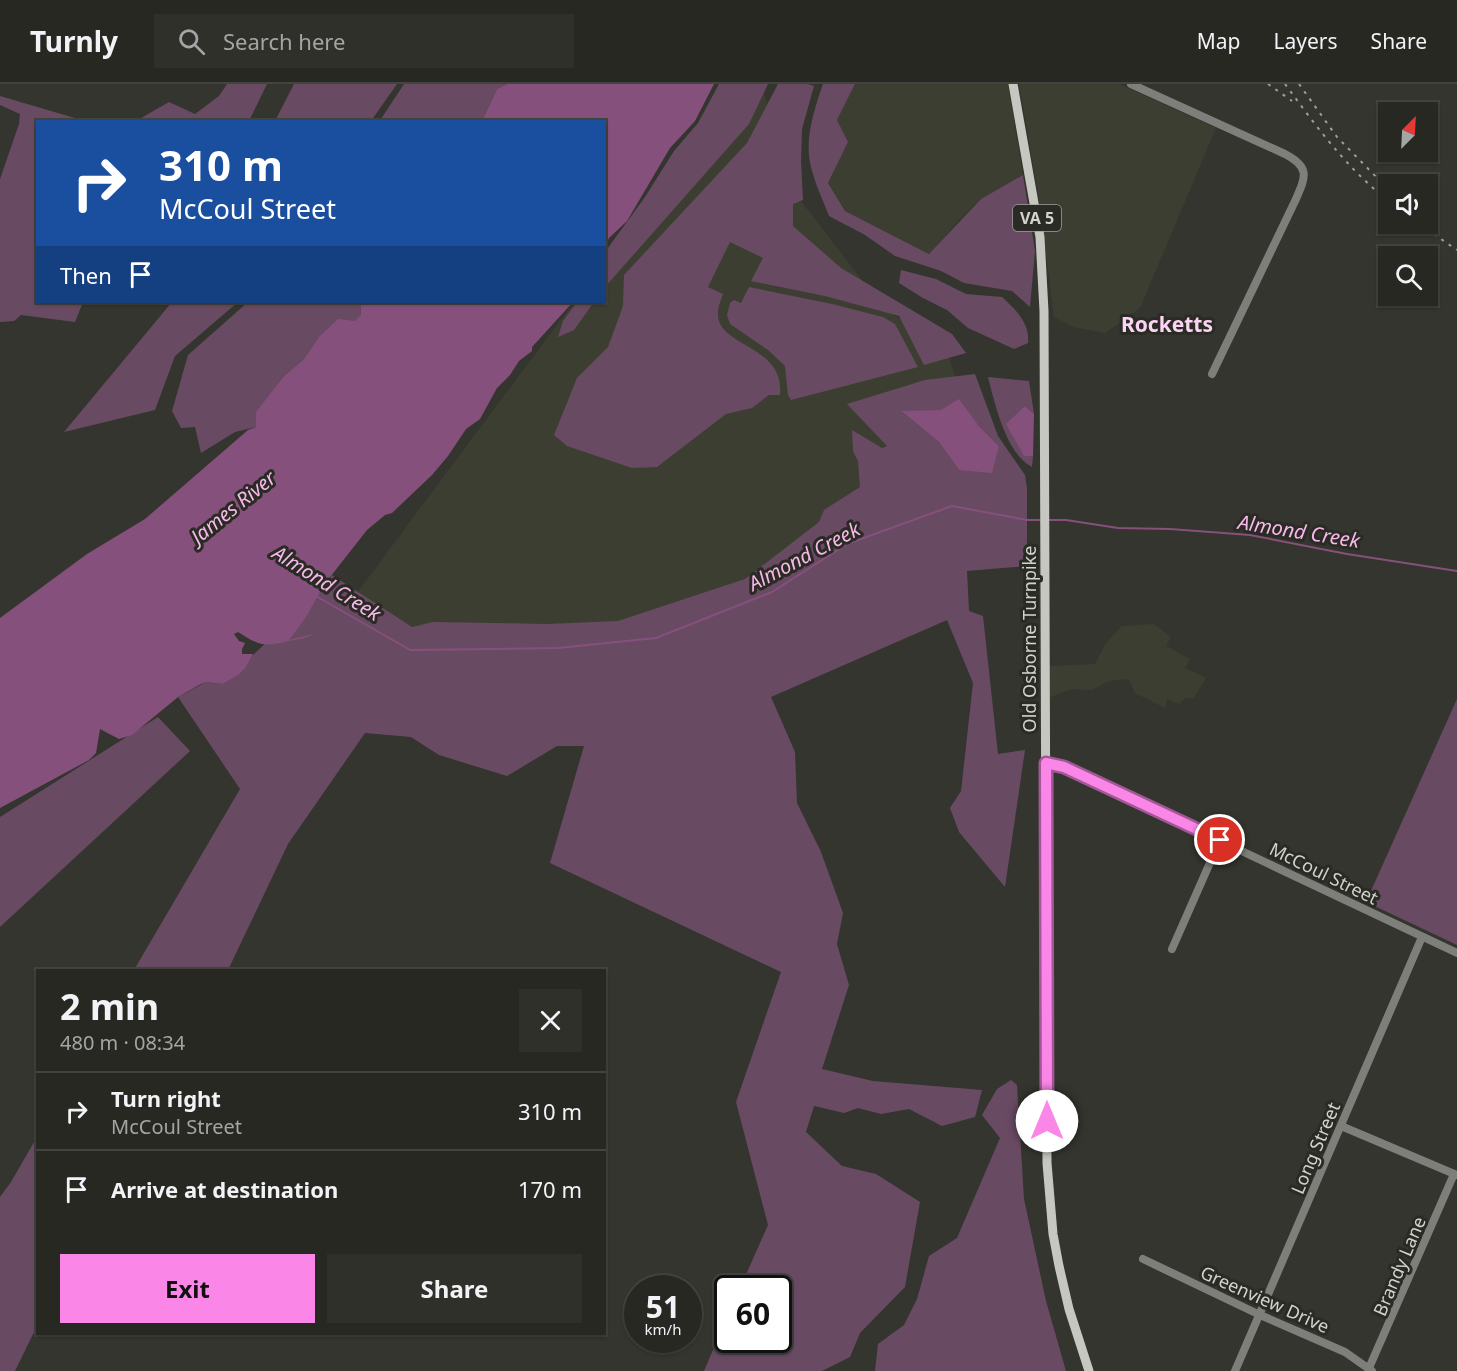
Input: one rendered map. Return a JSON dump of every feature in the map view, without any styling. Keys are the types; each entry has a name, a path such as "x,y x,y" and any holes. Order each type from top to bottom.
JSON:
{"main road":[{"name":"Old Osborne Turnpike","path":"1013,84 1038,221 1042,267 1049,1192 1053,1234 1066,1298 1089,1371"}],"street":[{"path":"1131,84 1298,160 1304,170 1304,177 1296,199 1212,374"},
{"name":"McCoul Street","path":"1046,763 1064,767 1457,953"},
{"path":"1172,949 1220,840"},
{"name":"Long Street","path":"1235,1371 1422,937"},
{"path":"1341,1126 1456,1175"},
{"name":"Brandy Lane","path":"1371,1370 1456,1175"},
{"name":"Greenview Drive","path":"1143,1259 1260,1315 1328,1343 1371,1370"}],"shaded area":[{"path":"227,84 267,84 249,120 138,120 169,102 195,114 219,96"},
{"path":"294,84 397,84 372,120 276,120"},
{"path":"404,84 507,84 497,89 482,120 380,120"},
{"path":"719,84 768,84 749,124 606,286 606,251 645,197 674,151 698,123"},
{"path":"761,84 798,197 885,310 945,345 971,426 755,684 324,637 573,303 606,303 606,259"},
{"path":"778,84 814,86 802,129 803,200 793,204 793,226 841,268 952,334 966,353 924,365 899,316 825,296 751,281 763,258 730,242 708,287 723,294 718,311 720,324 728,333 772,365 779,378 780,395 769,395 752,408 726,414 657,467 632,468 567,446 554,435 577,378 608,347 623,306 624,275 747,143"},
{"path":"823,84 855,84 837,120 848,142 828,183 845,211 929,254 981,199 1023,175 1035,251 1030,307 1012,291 964,283 941,271 895,256 865,235 829,216 809,157 809,136 813,115"},
{"path":"855,84 1008,84 1023,175 981,199 958,221 930,254 845,211 828,183 848,142 837,120"},
{"path":"1019,84 1119,84 1216,128 1140,308 1105,333 1073,327 1054,317 1038,192"},
{"path":"0,96 82,120 36,120 36,303 83,303 75,322 21,315 14,321 0,322 0,179 19,124 20,114 0,105"},
{"path":"901,270 936,279 966,294 1002,297 1024,323 1028,343 1014,349 968,328 947,310 899,283"},
{"path":"749,287 883,317 895,324 918,367 791,400 788,395 785,366 768,350 730,324 727,315 730,303 734,300 741,303"},
{"path":"171,303 237,303 175,356 155,410 64,432"},
{"path":"247,303 360,303 361,314 355,321 318,338 303,360 285,375 256,427 235,432 201,453 195,427 181,428 172,411 188,355"},
{"path":"576,303 593,303 574,330 558,337 563,321"},
{"path":"975,374 998,436 1025,475 1027,566 967,571 969,611 983,616 998,754 1025,750 1005,887 959,832 950,808 961,791 973,683 947,620 771,697 795,752 797,803 821,852 843,913 837,944 849,985 822,1069 873,1081 982,1090 975,1117 942,1126 909,1109 881,1114 858,1108 844,1113 814,1106 806,1132 842,1166 876,1174 920,1202 905,1287 860,1333 850,1357 822,1371 704,1371 714,1348 714,1353 792,1353 792,1275 746,1275 768,1225 736,1102 781,972 550,863 584,746 557,746 507,776 439,755 411,737 365,733 288,844 228,969 135,969 240,789 178,697 206,682 222,684 316,596 332,575 412,627 433,622 547,624 618,621 745,579 819,522 824,510 860,487 858,461 853,451 852,430 882,448 887,446 847,404 925,380","holes":["941,410 978,425 999,446 959,470 939,442 902,412"]},
{"path":"988,377 1029,381 1034,414 1025,406 1024,456 1033,456 1032,467 1023,461 1008,440"},
{"path":"1154,624 1171,637 1166,646 1190,659 1185,668 1206,678 1194,698 1186,698 1179,704 1167,699 1165,708 1135,693 1129,679 1109,681 1092,690 1072,689 1046,699 1046,666 1095,664 1106,643 1122,626"},
{"path":"1457,699 1457,945 1366,902"},
{"path":"158,717 190,751 0,927 0,817"},
{"path":"1011,1080 1017,1085 1024,1199 1046,1301 1066,1371 875,1371 878,1344 904,1325 917,1299 929,1256 957,1238 1000,1138 982,1115 997,1089"},
{"path":"36,1139 36,1328 15,1371 0,1371 0,1197"}],"water":[{"path":"507,84 714,84 695,121 670,148 627,221 609,238 606,246 606,120 482,120 497,89"},
{"name":"James River","path":"360,303 572,303 497,388 480,419 466,429 432,475 392,513 385,515 367,530 323,586 306,617 289,640 313,634 281,643 262,644 238,632 234,634 239,641 245,643 242,654 253,654 238,675 222,684 206,682 199,685 178,697 132,735 119,739 100,729 96,753 89,760 0,808 0,618 87,554 145,519 248,430 256,427 256,412 285,375 303,360 318,338 338,319 355,321 361,314"},
{"path":"959,399 978,425 999,446 992,473 959,470 939,442 901,411 941,410"},
{"path":"1025,406 1034,414 1033,456 1024,456 1006,424"}],"waterway":[{"name":"Almond Creek","path":"316,596 410,650 558,648 656,638 772,592 847,544 952,506 1027,520 1041,520"},
{"name":"Almond Creek","path":"1047,520 1066,520 1118,528 1250,535 1347,554 1457,571"}],"railway":[{"path":"1268,84 1292,101"},
{"path":"1285,84 1320,131 1359,175 1378,192"},
{"path":"1299,84 1337,137 1378,179"},
{"path":"1434,234 1457,250"}],"district":[{"name":"Rocketts","path":"1167,324"}],"route":[{"path":"1047,1121 1046,763 1064,767 1220,840"}]}
